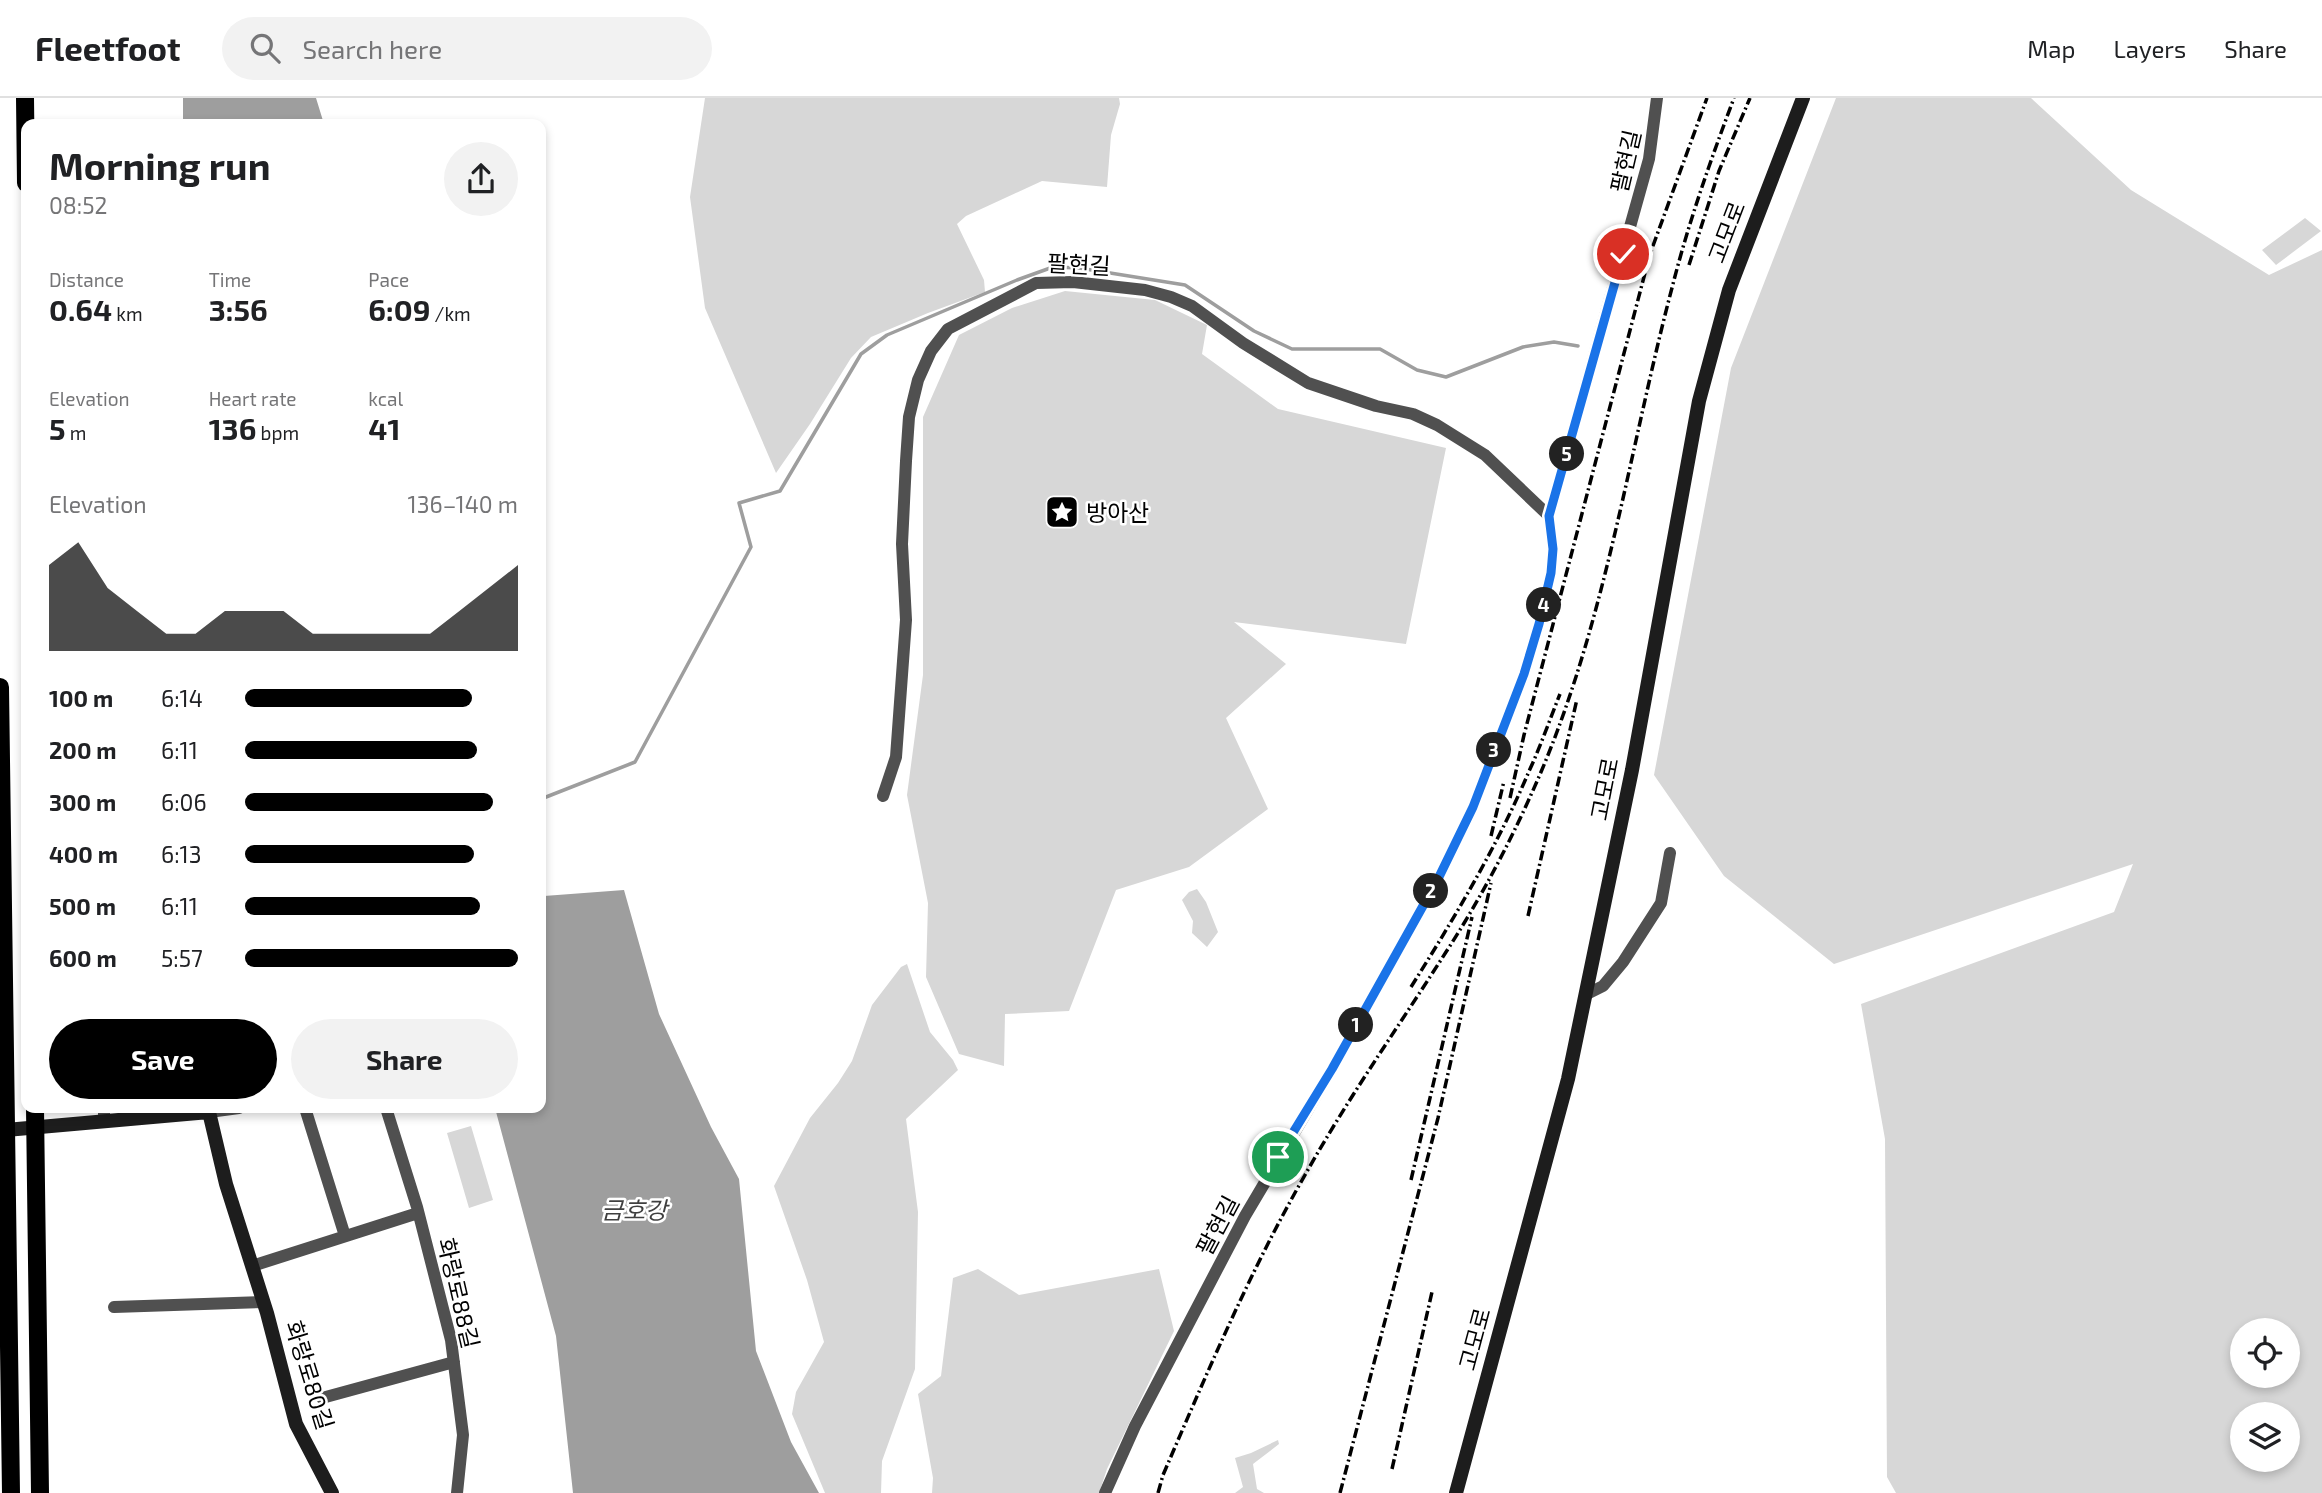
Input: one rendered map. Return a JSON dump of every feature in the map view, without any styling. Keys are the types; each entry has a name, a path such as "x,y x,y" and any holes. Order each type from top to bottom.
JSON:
{"main road":[{"path":"25,98 25,119"},
{"name":"고모로","path":"1456,1493 1567,1079 1632,770 1699,401 1728,290 1803,98"},
{"path":"0,687 3,1130 11,1493"},
{"path":"35,1113 40,1493"},
{"path":"3,1130 35,1128 104,1114 130,1113"},
{"name":"화랑로80길","path":"210,1113 226,1184 264,1303 296,1424 332,1493"}],"street":[{"name":"팔현길","path":"1105,1493 1135,1426 1245,1216 1332,1069 1438,879 1473,807 1524,674 1539,624 1551,573 1553,549 1549,516 1649,159 1657,98"},
{"name":"팔현길","path":"883,796 896,757 906,621 902,544 906,461 909,417 918,380 931,351 948,329 1036,283 1073,282 1145,290 1192,306 1243,343 1308,383 1376,406 1413,414 1437,425 1485,455 1549,516"},
{"path":"1585,995 1603,986 1623,962 1661,903 1671,853"},
{"path":"307,1113 345,1236"},
{"name":"화랑로88길","path":"388,1113 418,1213 451,1340 463,1435 457,1493"},
{"path":"252,1266 418,1213"},
{"path":"114,1307 264,1303"},
{"path":"322,1398 454,1362"}],"shaded area":[{"path":"705,98 1119,98 1120,104 1111,135 1107,187 1042,181 966,216 957,224 984,280 985,292 871,337 851,358 776,473 705,308 690,197"},
{"path":"1836,98 2031,98 2131,190 2269,275 2322,250 2322,1493 1896,1493 1887,1477 1885,1139 1861,1004 2114,912 2133,864 1834,964 1724,876 1654,775 1731,368"},
{"path":"2305,218 2321,231 2276,265 2262,250"},
{"path":"1065,291 1155,300 1207,325 1202,354 1278,409 1446,448 1406,644 1234,622 1286,664 1226,718 1268,809 1189,867 1116,890 1069,1011 1005,1014 1004,1066 959,1054 926,977 928,903 907,795 923,675 923,417 959,335 1012,308"},
{"path":"1197,889 1206,902 1218,932 1207,947 1192,933 1193,921 1182,900 1189,892"},
{"path":"907,964 930,1032 958,1070 906,1119 918,1212 915,1369 882,1461 881,1493 825,1493 792,1414 796,1392 824,1342 807,1280 774,1186 810,1118 852,1061 872,1005 901,967"},
{"path":"471,1126 493,1200 469,1208 447,1133"},
{"path":"978,1269 1019,1295 1159,1269 1174,1331 1107,1469 1099,1493 932,1493 933,1478 918,1394 941,1376 953,1278"},
{"path":"1278,1440 1279,1444 1253,1464 1257,1489 1264,1493 1235,1493 1243,1487 1235,1458"}],"water":[{"path":"183,98 316,98 322,119 183,119"},
{"name":"금호강","path":"624,890 659,1014 711,1127 739,1179 756,1351 791,1442 819,1493 573,1493 556,1336 496,1113 546,1113 546,896"}],"waterway":[{"path":"546,797 635,762 751,547 739,503 780,491 861,354 887,335 1053,267 1079,268 1185,285 1254,331 1292,349 1380,349 1417,370 1446,377 1523,347 1554,342 1578,346"}],"railway":[{"path":"1510,798 1524,735 1650,254 1707,98"},
{"path":"1158,1493 1163,1475 1213,1361 1285,1211 1321,1146 1473,908 1509,841 1541,772 1564,713 1600,592 1679,260 1734,98"},
{"path":"1689,265 1719,171 1750,98"},
{"path":"1411,987 1490,853 1518,797 1560,694"},
{"path":"1528,916 1577,699"},
{"path":"1491,836 1504,781"},
{"path":"1340,1493 1438,1118 1491,883"},
{"path":"1411,1180 1472,917"},
{"path":"1392,1469 1432,1292"}],"place":[{"name":"방아산","path":"1062,512"}],"route":[{"path":"1278,1157 1332,1069 1438,879 1473,807 1524,674 1548,592 1553,549 1549,516 1623,254"}]}
